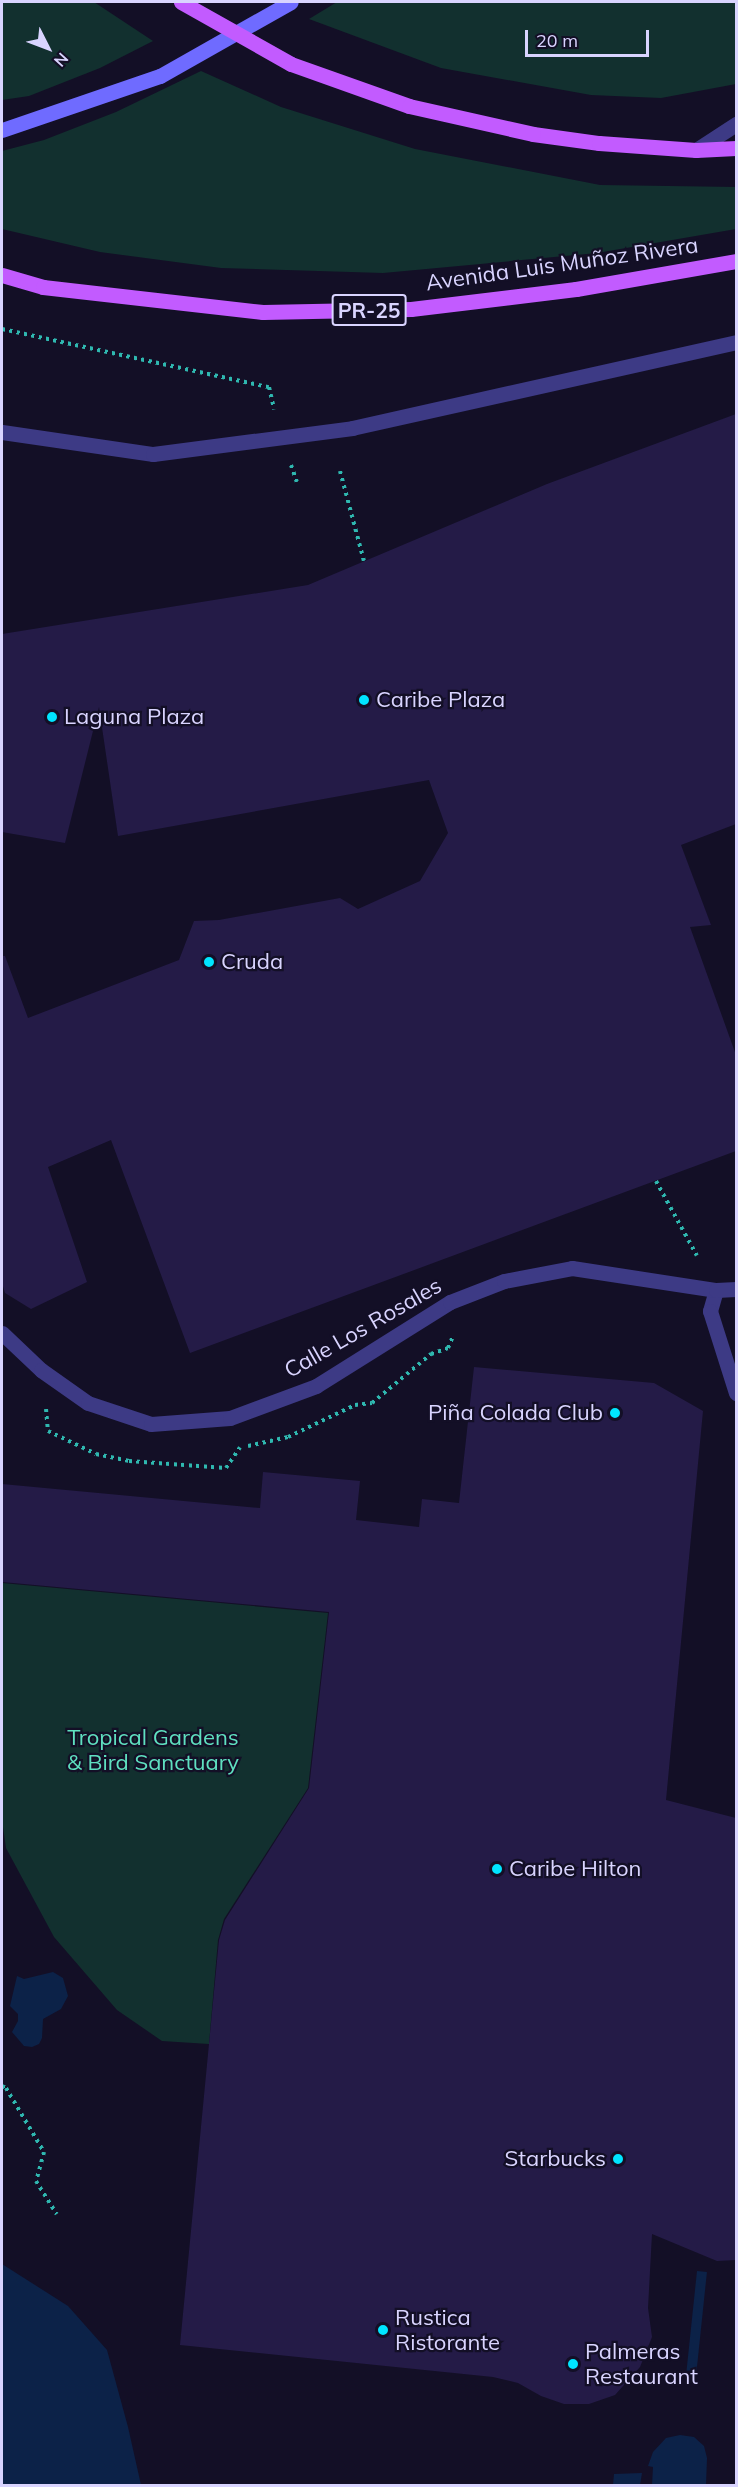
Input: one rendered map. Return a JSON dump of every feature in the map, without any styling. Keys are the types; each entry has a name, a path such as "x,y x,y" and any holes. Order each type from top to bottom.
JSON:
{"main road":[{"path":"181,2 291,64 408,106 533,134 599,143 696,150 736,148"},
{"path":"2,130 160,76 291,2"},
{"name":"Avenida Luis Muñoz Rivera","path":"2,275 43,287 263,312 411,309 576,289 736,261"}],"street":[{"path":"696,150 736,124"},
{"path":"2,432 153,454 352,428 736,342"},
{"name":"Calle Los Rosales","path":"2,1333 41,1370 88,1404 151,1424 230,1418 316,1386 450,1302 504,1281 572,1268 716,1290 736,1289"},
{"path":"716,1290 710,1311 736,1393"}],"path":[{"path":"2,329 268,387 280,438 297,482"},
{"path":"340,471 364,561"},
{"path":"656,1181 716,1290"},
{"path":"2,2086 6,2088 44,2152 36,2181 57,2214"}],"green space":[{"path":"2,2 94,2 153,41 100,68 29,96 2,100"},
{"path":"337,2 736,2 736,84 661,98 591,95 441,68 309,19"},
{"path":"201,71 281,107 415,149 600,185 736,187 736,229 597,253 383,273 221,268 100,252 2,229 2,151 44,140 116,112"},
{"name":"Tropical Gardens & Bird Sanctuary","path":"2,1583 328,1613 308,1788 224,1919 218,1940 209,2044 162,2041 117,2010 54,1937 6,1848 2,1820"}],"water":[{"path":"53,1972 63,1978 68,1996 61,2009 43,2019 42,2038 39,2044 32,2047 24,2046 12,2032 18,2021 18,2014 10,2006 17,1976 24,1979"},
{"path":"2,2264 68,2306 107,2350 141,2485 2,2485"},
{"path":"697,2271 707,2272 696,2371 687,2370"},
{"path":"680,2435 694,2437 704,2446 707,2458 706,2485 652,2485 653,2467 648,2466 653,2452 666,2438"},
{"path":"642,2473 640,2485 613,2485 614,2474"}],"building":[{"path":"736,414 736,824 681,845 711,925 690,927 736,1055 736,1151 190,1353 111,1140 48,1167 87,1282 31,1309 5,1293 2,1283 2,956 5,956 28,1018 179,960 194,921 219,920 340,898 358,909 420,881 448,833 429,780 118,836 99,707 65,843 2,832 2,634 308,585 547,484"},
{"name":"Caribe Hilton","path":"474,1367 654,1383 703,1411 666,1800 736,1818 736,2260 717,2261 652,2234 648,2308 652,2337 640,2367 615,2395 589,2404 564,2404 541,2396 518,2383 493,2377 180,2345 219,1940 225,1920 309,1788 329,1612 2,1582 2,1484 260,1508 263,1472 360,1481 356,1520 419,1527 422,1499 459,1503"}],"place":[{"name":"Caribe Plaza","path":"364,700"},
{"name":"Laguna Plaza","path":"52,717"},
{"name":"Cruda","path":"209,962"},
{"name":"Piña Colada Club","path":"615,1413"},
{"name":"Caribe Hilton","path":"497,1869"},
{"name":"Starbucks","path":"618,2159"},
{"name":"Rustica Ristorante","path":"383,2330"},
{"name":"Palmeras Restaurant","path":"573,2364"}]}
